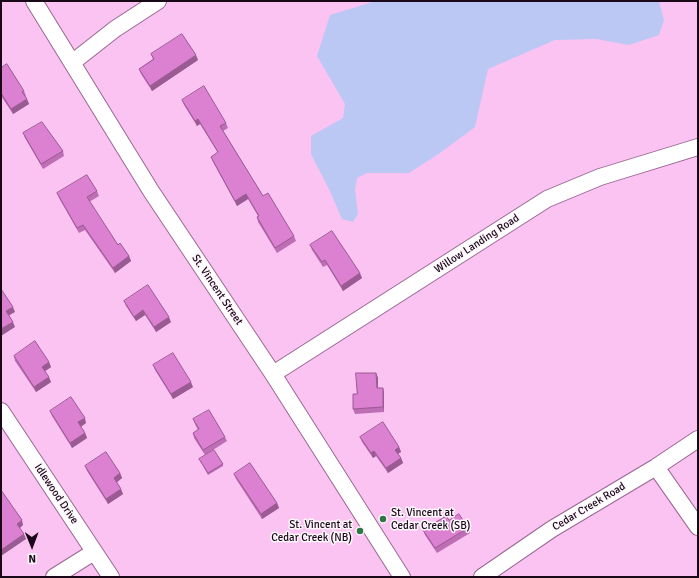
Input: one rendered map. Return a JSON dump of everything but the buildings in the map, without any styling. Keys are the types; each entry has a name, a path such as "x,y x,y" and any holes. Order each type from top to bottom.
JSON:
{"street":[{"name":"St. Vincent Street","path":"34,1 151,190 273,374 402,577"},
{"path":"73,62 115,29 158,1"},
{"name":"Willow Landing Road","path":"273,374 547,199 600,176 698,146"},
{"name":"Idlewood Drive","path":"1,411 111,577"},
{"name":"Cedar Creek Road","path":"482,577 552,529 656,467 698,439"},
{"path":"656,467 698,527"},
{"path":"54,577 94,552"}],"shaded area":[{"path":"376,1 659,1 664,20 659,35 629,45 596,39 555,40 488,69 475,127 440,153 409,173 367,173 357,178 355,190 358,214 353,222 342,219 330,191 311,154 311,136 343,118 345,104 317,56 330,15"}],"place":[{"name":"St. Vincent at Cedar Creek (SB)","path":"383,519"},
{"name":"St. Vincent at Cedar Creek (NB)","path":"360,531"}]}
